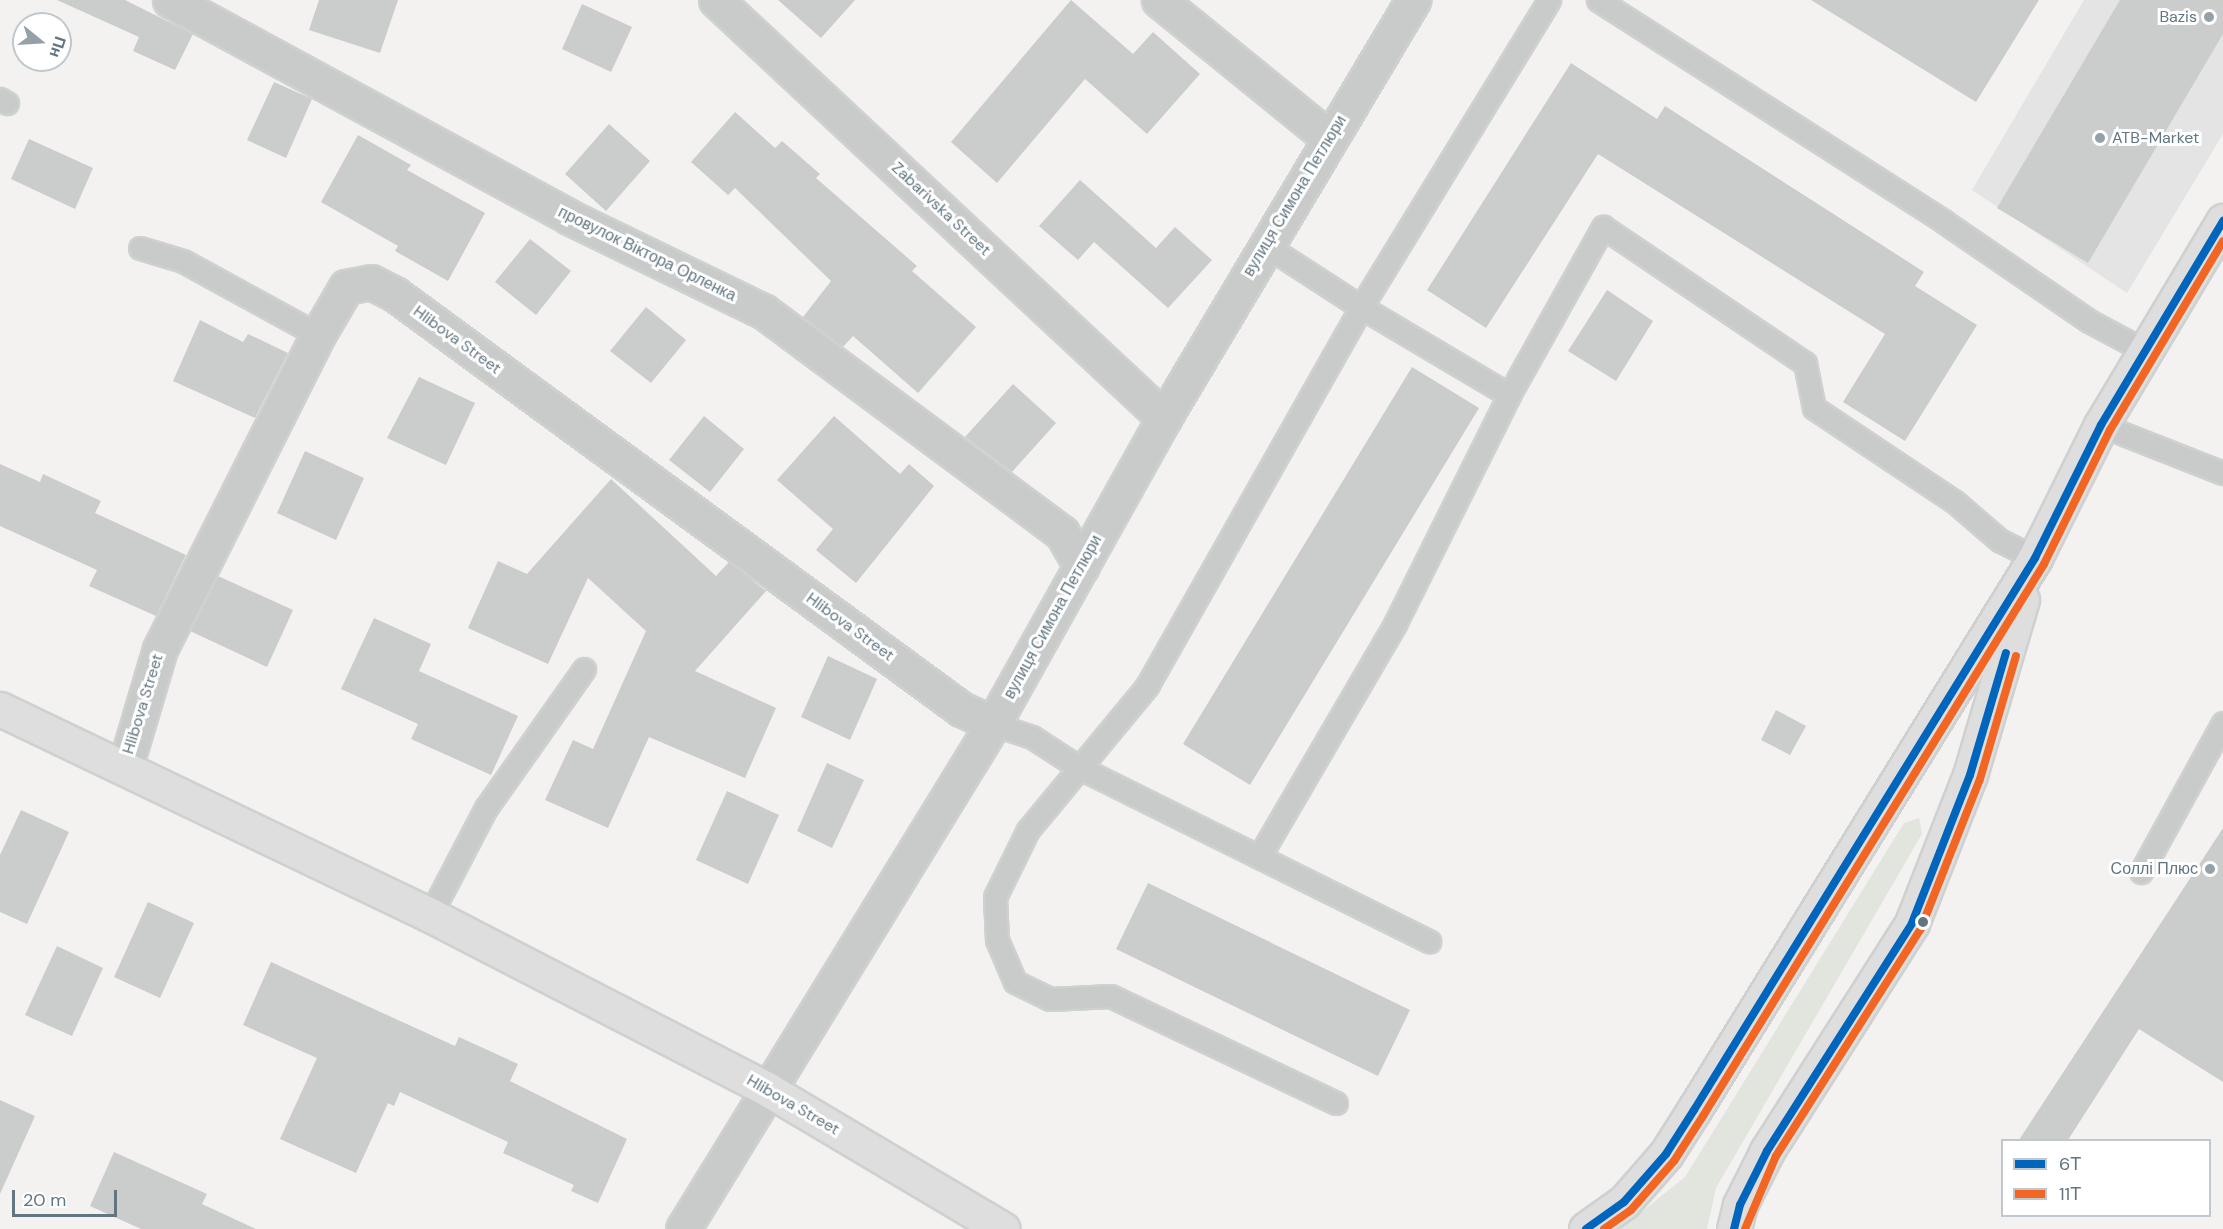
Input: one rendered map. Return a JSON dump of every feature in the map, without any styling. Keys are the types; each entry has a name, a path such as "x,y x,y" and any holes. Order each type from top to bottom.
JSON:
{"street":[{"name":"провулок Віктора Орленка","path":"170,0 569,217 763,311 1062,533 1082,567"},
{"name":"Zabarivska Street","path":"716,0 1164,418"},
{"path":"1159,0 1329,138"},
{"name":"вулиця Симона Петлюри","path":"683,1229 993,724 1164,418 1413,0"},
{"path":"1586,1229 1624,1202 1666,1154 2035,558 2101,424 2143,350 2223,221"},
{"name":"Hlibova Street","path":"125,766 159,649 318,335 346,287 370,282 396,295 961,709 993,724"},
{"path":"1734,1229 1740,1205 1767,1151 1912,923 1970,775 2035,558"},
{"name":"Hlibova Street","path":"0,709 125,766 430,915 767,1089 1003,1229"}],"lane":[{"path":"1336,1104 1111,996 1050,999 1015,982 997,940 995,897 1028,830 1146,686 1361,307 1549,0"},
{"path":"1598,0 1943,221 2089,321 2143,350"},
{"path":"1259,857 1395,624 1509,395 1603,228 1805,363 1814,408 1955,502 1999,540 2035,558"},
{"path":"1265,245 1361,307 1509,395"},
{"path":"140,248 183,261 318,335"},
{"path":"2101,424 2223,473"},
{"path":"430,915 486,808 584,669"},
{"path":"993,724 1032,737 1080,768 1429,941"},
{"path":"2141,872 2221,732"}],"shaded area":[{"path":"2084,0 2223,0 2223,134 2127,293 1972,190"},
{"path":"1919,818 1922,834 1716,1188 1707,1229 1620,1229 1685,1177 1904,823"}],"building":[{"path":"57,0 125,0 193,34 175,70 133,51 139,37"},
{"path":"319,0 398,0 380,53 309,30"},
{"path":"778,0 855,0 821,38"},
{"path":"1071,0 1133,54 1153,32 1200,74 1147,134 1085,79 997,183 951,142"},
{"path":"1811,0 2039,0 1976,102"},
{"name":"ATB-Market","path":"2120,0 2223,0 2223,34 2088,263 1997,208"},
{"path":"582,4 632,27 611,72 562,49"},
{"path":"1571,63 1657,119 1665,106 1924,272 1915,286 1977,325 1905,441 1843,402 1885,334 1598,154 1486,328 1427,290"},
{"path":"274,82 312,99 286,158 247,140"},
{"path":"735,112 775,148 782,141 820,174 816,178 917,266 912,271 976,327 918,393 853,336 843,347 803,317 831,281 735,188 728,195 691,162"},
{"path":"609,124 650,161 606,211 565,174"},
{"path":"358,135 411,165 407,170 485,213 448,281 395,251 398,246 321,202"},
{"path":"29,139 93,168 75,209 11,179"},
{"path":"1080,180 1156,248 1175,227 1212,260 1168,308 1094,242 1078,260 1039,226"},
{"path":"530,239 571,271 536,315 495,282"},
{"path":"1607,290 1653,321 1616,381 1568,351"},
{"path":"646,307 686,340 651,383 610,351"},
{"path":"200,320 243,342 248,334 288,353 255,418 173,381"},
{"path":"1412,367 1479,408 1250,785 1183,744"},
{"path":"419,377 475,403 446,465 387,438"},
{"path":"1013,384 1056,423 1012,472 965,437"},
{"path":"704,416 744,449 710,492 669,460"},
{"path":"834,416 900,474 909,464 934,486 856,583 816,550 833,529 777,480"},
{"path":"305,451 364,478 336,540 277,513"},
{"path":"0,464 40,482 43,474 101,501 95,513 186,555 156,616 89,586 97,570 0,526"},
{"path":"611,479 716,576 729,562 766,591 695,671 776,708 745,778 649,737 608,828 545,800 573,740 593,749 646,631 588,578 548,664 468,628 498,561 527,574"},
{"path":"218,576 293,610 267,667 190,631"},
{"path":"374,618 431,644 419,671 518,716 491,775 411,739 418,724 341,689"},
{"path":"828,656 877,679 850,740 801,717"},
{"path":"1776,710 1806,726 1790,755 1761,740"},
{"path":"827,763 864,780 832,848 797,831"},
{"path":"727,791 779,815 748,884 696,860"},
{"path":"21,810 69,832 27,924 0,912 0,855"},
{"path":"2223,828 2223,1082 2139,1029 2069,1139 2020,1139"},
{"path":"1148,883 1410,1010 1378,1076 1116,949"},
{"path":"148,902 194,923 160,998 114,977"},
{"path":"57,946 103,968 72,1036 25,1015"},
{"path":"271,962 455,1046 459,1037 518,1064 510,1081 627,1139 598,1203 571,1191 574,1185 503,1153 508,1142 400,1092 394,1106 388,1103 356,1173 280,1139 317,1058 243,1025"},
{"path":"0,1100 35,1116 0,1194"},
{"path":"114,1152 207,1194 202,1204 256,1229 141,1229 90,1206"}],"transit line":[{"name":"6Т","path":"1586,1229 1624,1202 1666,1154 1694,1110 2035,558 2101,425 2223,221"},
{"name":"11Т","path":"1604,1229 1631,1210 1674,1161 1703,1116 2044,564 2110,430 2223,241"},
{"name":"6Т","path":"1734,1229 1740,1205 1767,1151 1912,923 1970,775 2006,653"},
{"name":"11Т","path":"1745,1229 1776,1156 1921,928 1980,779 2016,656"}],"place":[{"name":"Bazis","path":"2209,17"},
{"name":"ATB-Market","path":"2100,138"},
{"name":"Соллі Плюс","path":"2210,869"}]}
